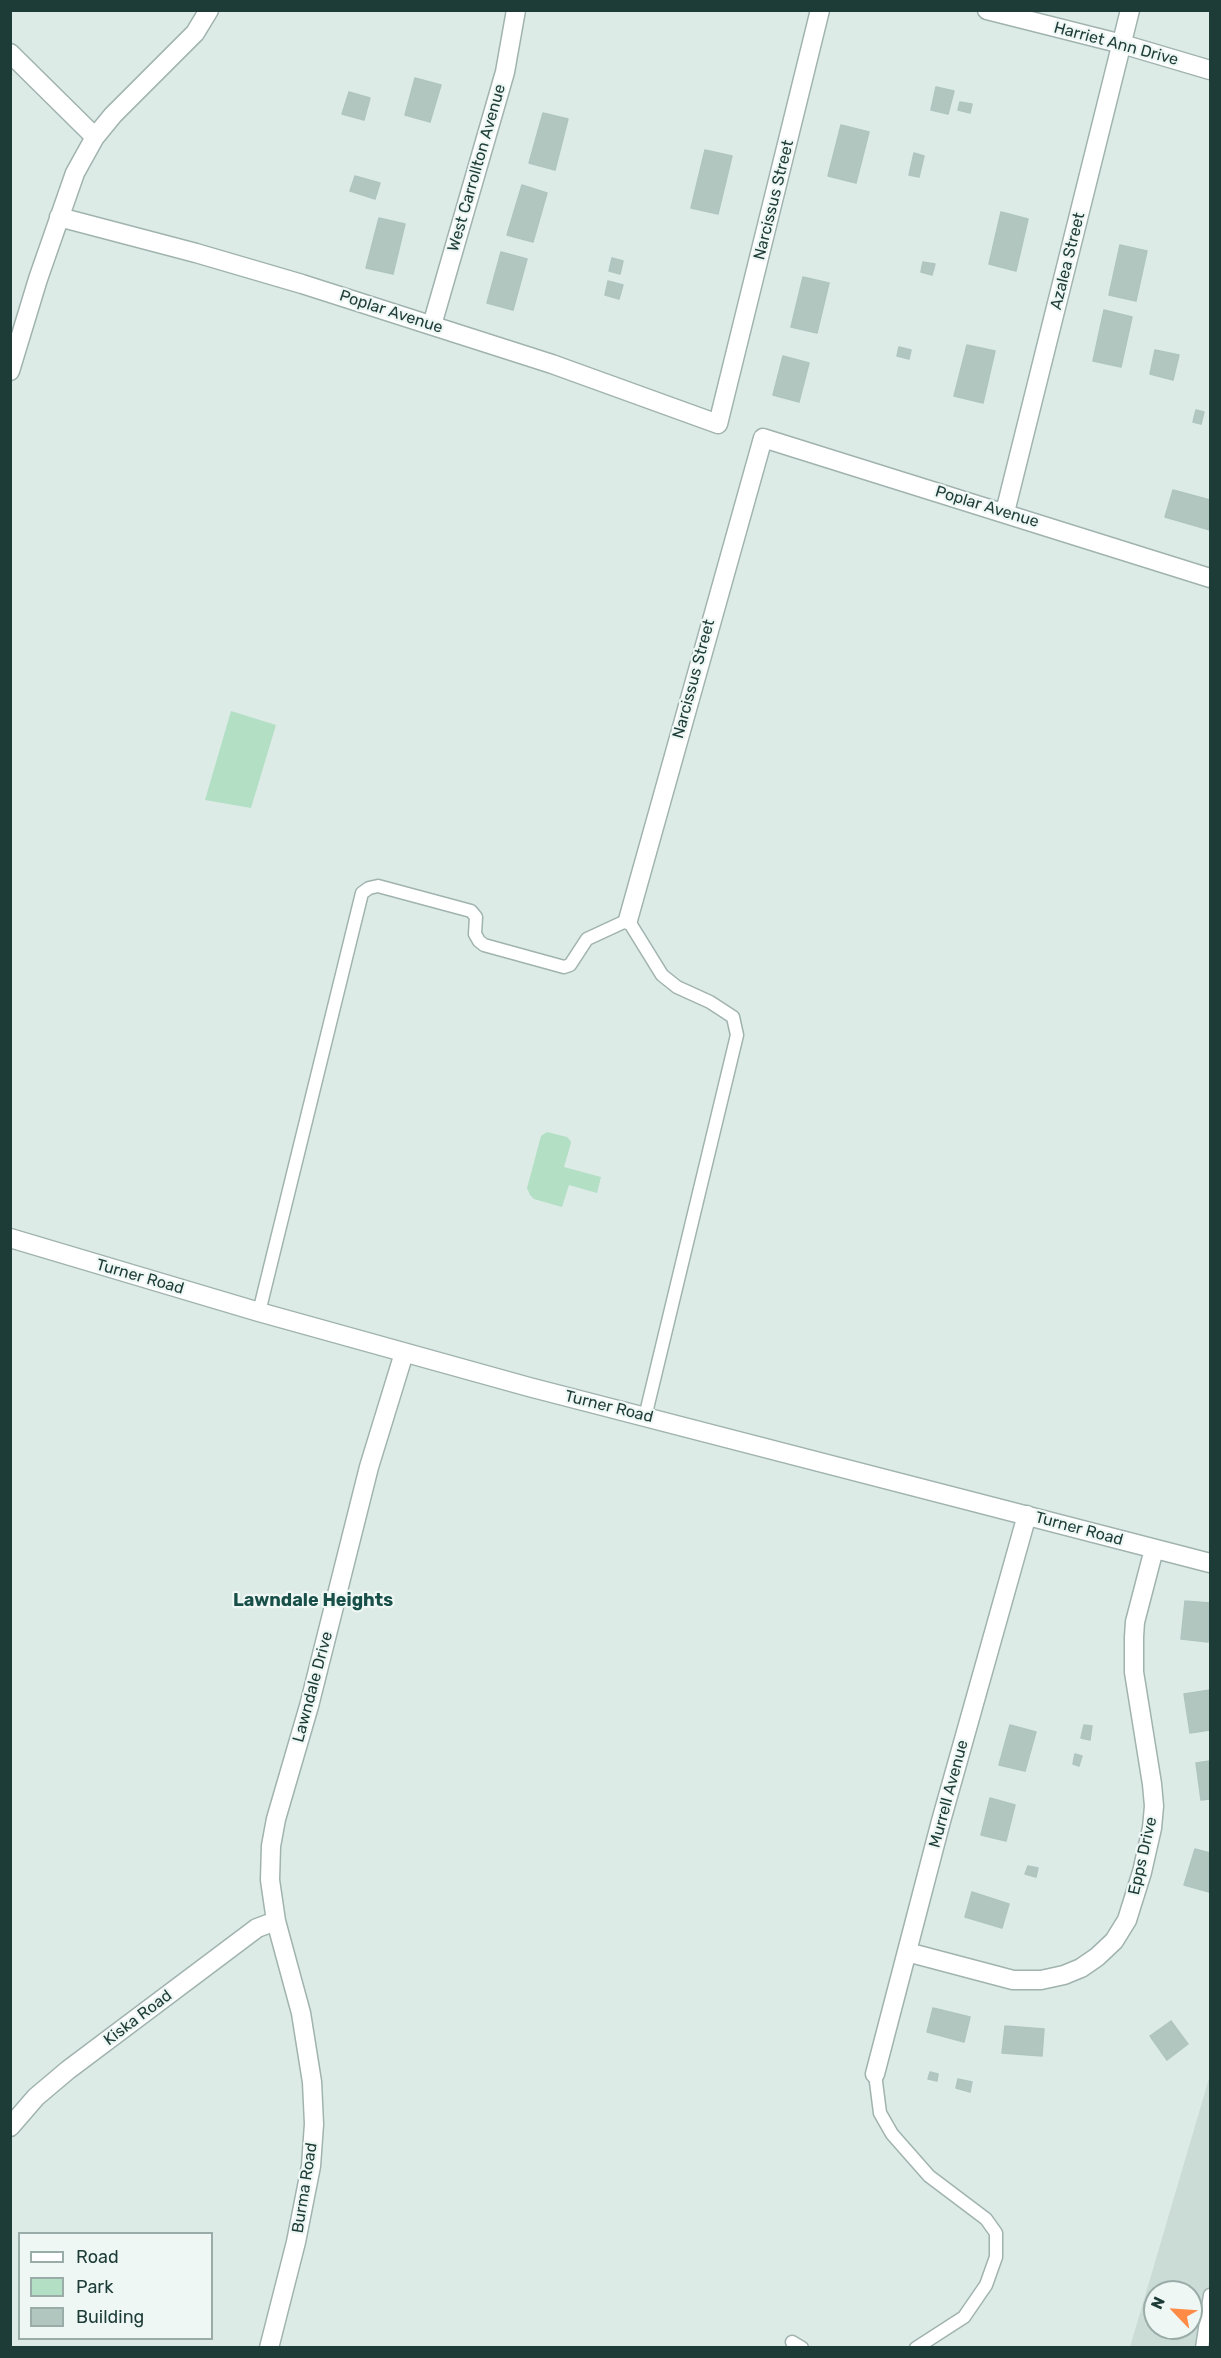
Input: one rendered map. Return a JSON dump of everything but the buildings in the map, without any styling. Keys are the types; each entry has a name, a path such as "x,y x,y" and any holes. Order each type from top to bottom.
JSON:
{"street":[{"path":"10,371 75,173 95,137 113,115 195,33 209,10"},
{"name":"West Carrollton Avenue","path":"432,325 504,72 516,10"},
{"name":"Narcissus Street","path":"718,424 820,10"},
{"name":"Harriet Ann Drive","path":"987,10 1122,44 1210,70"},
{"name":"Azalea Street","path":"1005,512 1130,10"},
{"path":"10,53 95,137"},
{"name":"Poplar Avenue","path":"59,217 207,256 432,325 552,364 718,424"},
{"name":"Poplar Avenue","path":"763,438 1210,578"},
{"name":"Narcissus Street","path":"628,920 763,438"},
{"name":"Turner Road","path":"10,1238 404,1353 1210,1563"},
{"name":"Lawndale Drive","path":"276,1921 270,1880 276,1818 309,1706 369,1467 404,1353"},
{"name":"Murrell Avenue","path":"875,2074 941,1821 1027,1515"},
{"name":"Epps Drive","path":"907,1952 1013,1980 1041,1980 1064,1975 1081,1968 1097,1957 1114,1941 1127,1920 1142,1872 1152,1828 1152,1784 1134,1672 1134,1637 1135,1623 1154,1549"},
{"name":"Kiska Road","path":"10,2127 36,2097 68,2070 257,1928 276,1921"},
{"name":"Burma Road","path":"269,2348 296,2242 311,2166 314,2124 312,2082 301,2013 276,1921"}],"lane":[{"path":"259,1312 362,893 378,886 471,911 476,917 475,934 484,945 564,968 570,965 587,939 628,920 662,975 677,987 710,1002 733,1017 737,1035 645,1417"},
{"path":"875,2074 880,2113 892,2133 928,2176 986,2219 996,2233 996,2257 986,2285 964,2317 916,2348"},
{"path":"1202,2348 1210,2295"}],"shaded area":[{"path":"1210,2075 1210,2347 1130,2347 1143,2303 1143,2340 1203,2340 1203,2280 1150,2280"}],"green space":[{"path":"231,711 276,725 251,808 205,800"},
{"path":"547,1132 567,1137 570,1140 564,1167 601,1177 597,1193 569,1185 562,1207 534,1199 530,1195 527,1188 541,1136"}],"district":[{"name":"Lawndale Heights","path":"313,1601"}]}
